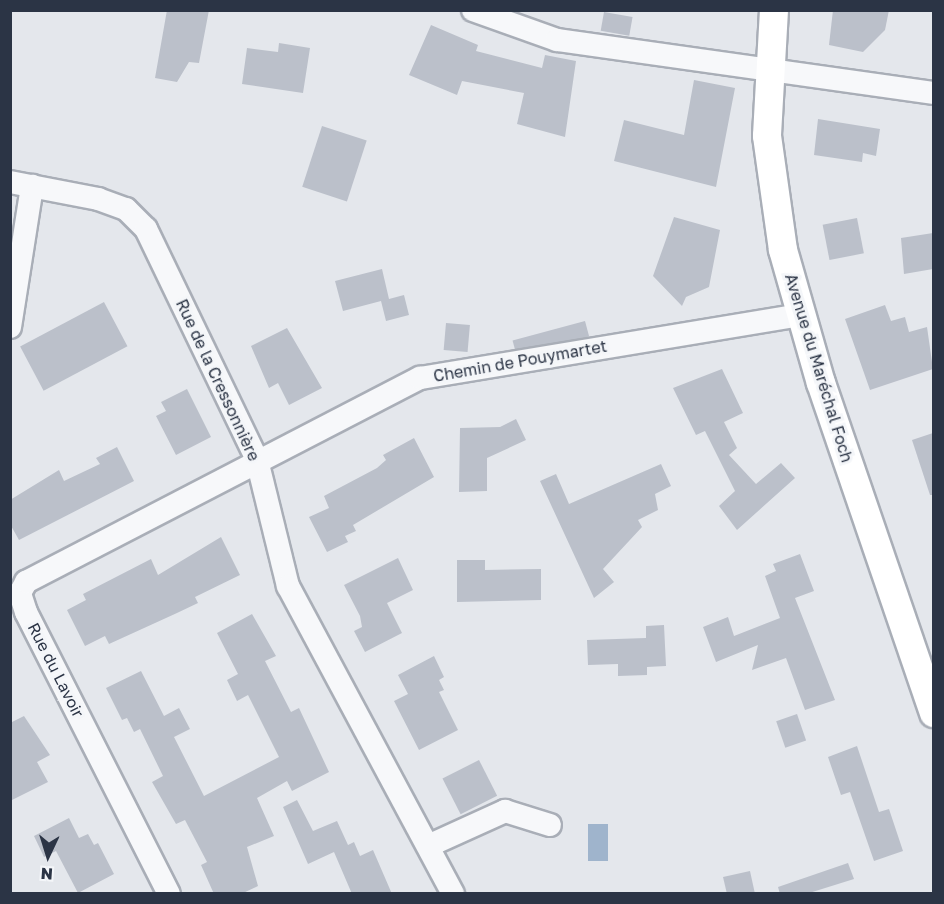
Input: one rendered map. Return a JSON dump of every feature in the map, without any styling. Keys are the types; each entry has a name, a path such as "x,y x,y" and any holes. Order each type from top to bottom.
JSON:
{"main road":[{"name":"Avenue du Maréchal Foch","path":"774,10 768,73 772,197 801,315 933,713"}],"street":[{"path":"473,10 557,40 768,73 933,93"},
{"path":"10,327 22,184"},
{"name":"Rue de la Cressonnière","path":"22,184 126,208 146,229 257,460 288,586 453,894"},
{"name":"Chemin de Pouymartet","path":"257,460 420,378 801,315"},
{"name":"Rue du Lavoir","path":"169,894 20,593 26,582 257,460"},
{"path":"428,846 505,811 550,825"}],"water":[{"path":"588,824 608,824 608,861 588,861"}],"building":[{"path":"167,10 209,10 199,63 189,62 177,82 155,78"},
{"path":"833,10 889,10 885,30 863,52 829,45"},
{"path":"604,12 633,17 629,36 601,31"},
{"path":"431,25 478,45 476,51 542,68 545,55 576,61 565,137 517,124 524,93 462,81 457,95 409,75"},
{"path":"279,43 310,48 303,93 242,84 247,48 278,52"},
{"path":"694,80 735,88 716,187 614,161 624,120 684,135"},
{"path":"818,119 880,129 876,156 863,153 862,162 814,155"},
{"path":"322,126 367,141 347,201 302,187"},
{"path":"674,217 720,230 709,287 686,297 682,306 653,276"},
{"path":"857,218 864,253 830,260 823,225"},
{"path":"933,233 933,269 904,274 901,238"},
{"path":"382,269 389,299 404,295 409,315 386,321 381,301 343,311 335,281"},
{"path":"104,302 127,346 44,391 20,347"},
{"path":"885,305 891,321 905,317 909,332 927,327 933,369 870,390 845,319"},
{"path":"585,321 589,336 517,356 513,340"},
{"path":"446,323 470,325 468,352 444,350"},
{"path":"287,328 322,388 289,405 278,383 269,388 251,346"},
{"path":"722,369 743,413 724,422 737,448 729,455 756,484 781,463 795,478 737,530 719,506 735,491 705,431 696,435 673,388"},
{"path":"187,389 211,437 176,455 156,416 166,411 161,402"},
{"path":"516,419 526,440 487,458 487,491 459,492 460,428 500,427"},
{"path":"933,433 933,495 930,495 912,440"},
{"path":"414,438 434,477 353,525 356,531 345,536 348,542 327,552 309,517 329,508 324,496 377,468 386,460 383,455"},
{"path":"117,447 134,481 19,540 10,524 10,500 59,470 64,481 100,464 96,458"},
{"path":"661,464 671,486 655,494 658,510 638,520 642,527 603,569 614,582 594,598 540,481 556,474 569,504"},
{"path":"221,537 240,575 195,597 198,603 177,613 109,644 105,636 85,646 67,610 86,600 83,594 151,559 158,575"},
{"path":"800,554 814,591 795,598 835,700 805,710 786,658 752,670 758,645 716,662 703,627 728,617 734,636 780,618 765,576 776,571 773,564"},
{"path":"398,558 413,590 387,603 402,633 365,652 354,631 362,627 360,616 344,585"},
{"path":"457,560 485,560 485,570 541,569 541,600 457,602"},
{"path":"252,614 276,656 265,661 291,712 299,708 329,772 292,791 287,781 257,798 274,836 247,847 258,886 241,894 214,894 201,865 207,862 185,820 176,824 152,782 163,776 140,729 134,732 127,718 122,720 106,688 141,671 164,716 179,708 190,729 174,737 204,796 279,757 248,695 237,701 227,680 238,674 217,633"},
{"path":"664,625 666,666 647,667 647,675 618,676 618,664 588,665 587,640 646,638 646,626"},
{"path":"434,656 444,677 439,680 444,690 439,692 458,730 419,750 394,701 408,694 398,675"},
{"path":"797,714 806,740 785,748 776,721"},
{"path":"24,716 50,755 37,762 48,782 10,801 10,723"},
{"path":"857,746 879,812 889,809 903,851 874,861 850,792 841,795 828,757"},
{"path":"479,760 497,796 461,814 442,779"},
{"path":"297,800 313,831 337,821 348,845 354,842 360,856 373,850 392,894 352,894 334,852 308,864 283,807"},
{"path":"69,818 79,838 88,834 94,845 98,843 114,874 78,893 56,851 44,857 34,836"},
{"path":"848,863 854,879 806,894 780,894 778,887"},
{"path":"750,871 755,894 727,894 723,877"}]}
